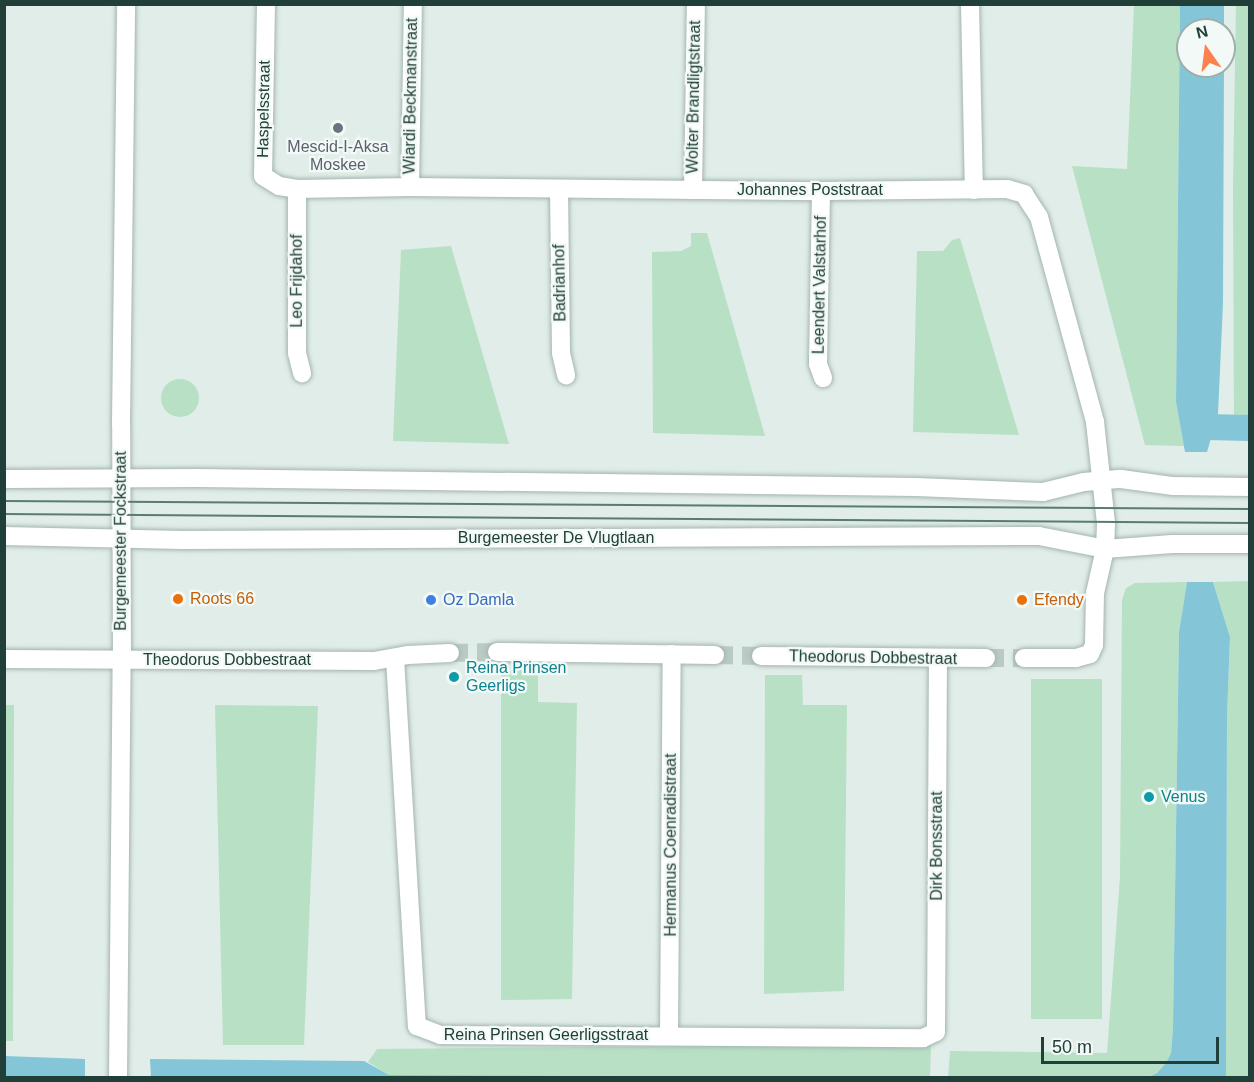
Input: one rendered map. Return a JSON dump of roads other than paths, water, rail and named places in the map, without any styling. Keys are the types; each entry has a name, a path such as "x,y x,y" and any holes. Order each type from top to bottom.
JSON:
{"street":[{"name":"Burgemeester Fockstraat","path":"118,1077 126,4"},
{"name":"Haspelsstraat","path":"266,4 263,176 279,186 297,189"},
{"name":"Wiardi Beckmanstraat","path":"410,187 413,4"},
{"name":"Wolter Brandligtstraat","path":"693,190 696,4"},
{"path":"970,4 974,190"},
{"name":"Johannes Poststraat","path":"297,189 410,187 821,191 1007,189 1024,194 1039,217 1095,422 1102,480"},
{"name":"Leo Frijdahof","path":"297,189 297,353 302,373"},
{"name":"Badrianhof","path":"559,189 561,353 566,375"},
{"name":"Leendert Valstarhof","path":"821,191 819,364 823,378"},
{"path":"4,479 121,478 916,487 1042,492 1102,480 1141,480 1172,486 1250,487"},
{"path":"1024,658 1076,658 1090,654 1094,645 1095,592 1106,549 1102,480"},
{"name":"Burgemeester De Vlugtlaan","path":"4,536 121,538 1039,536 1106,549 1172,544 1250,544"},
{"path":"496,652 715,655"},
{"name":"Theodorus Dobbestraat","path":"4,659 374,661 450,653"},
{"name":"Hermanus Coenradistraat","path":"669,1036 672,654"},
{"name":"Theodorus Dobbestraat","path":"761,657 986,658"},
{"name":"Reina Prinsen Geerligsstraat","path":"395,658 417,1026 440,1035 923,1038 936,1032"},
{"name":"Dirk Bonsstraat","path":"936,1032 939,659"}],"water":[{"path":"1180,5 1224,5 1224,18 1180,18"},
{"path":"1179,78 1224,78 1223,303 1218,414 1207,452 1213,582 1230,637 1227,716 1226,1077 1146,1078 1157,1073 1166,1063 1171,1053 1173,1027 1179,632 1187,582 1185,452 1176,402"},
{"path":"5,1056 85,1059 85,1077 5,1077"},
{"path":"150,1059 364,1061 389,1075 808,1077 151,1078"}],"waterway":[{"path":"1206,427 1250,428"}],"tunnel":[{"path":"450,653 497,652"},
{"path":"715,655 761,656"},
{"path":"986,658 1024,658"}],"tram line":[{"path":"4,501 1250,509"},
{"path":"4,514 1250,523"}],"place":[{"name":"Mescid-I-Aksa Moskee","path":"338,128"},
{"name":"Roots 66","path":"178,599"},
{"name":"Oz Damla","path":"431,600"},
{"name":"Efendy","path":"1022,600"},
{"name":"Reina Prinsen Geerligs","path":"454,677"},
{"name":"Venus","path":"1149,797"}]}
